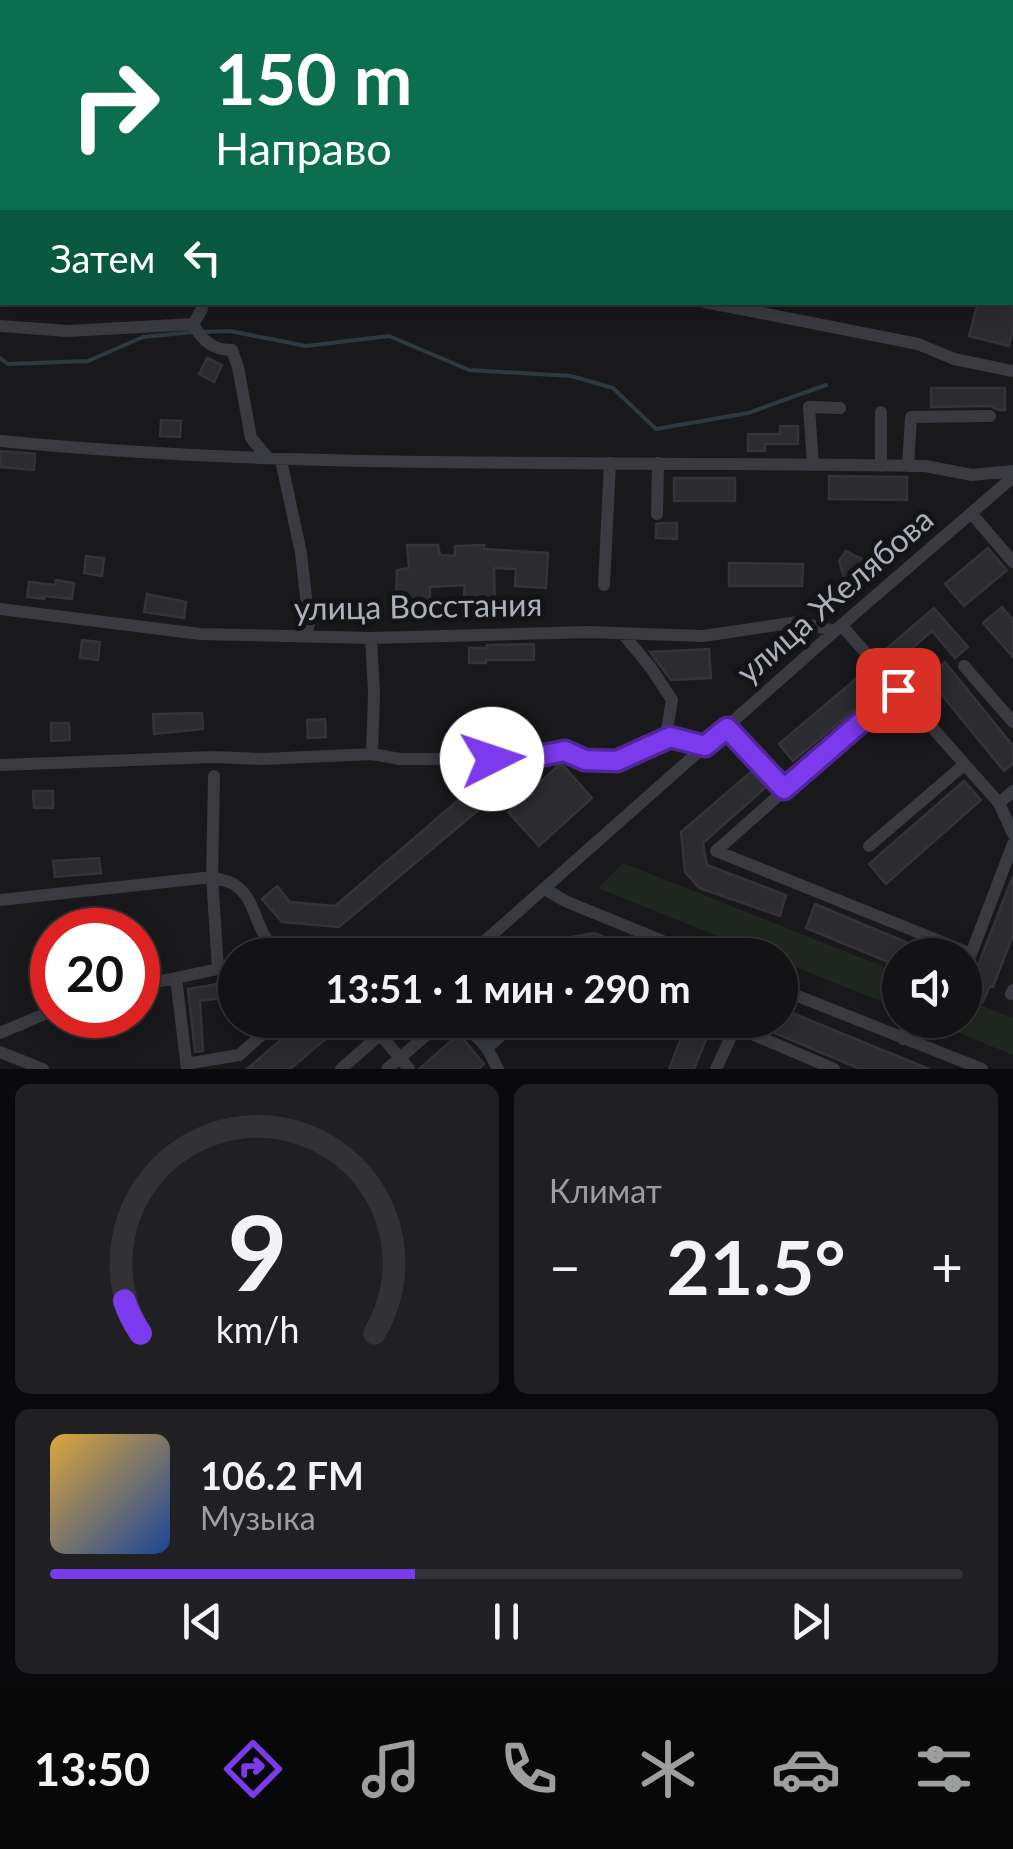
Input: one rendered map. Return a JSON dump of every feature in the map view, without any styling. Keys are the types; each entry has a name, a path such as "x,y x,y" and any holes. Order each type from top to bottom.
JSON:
{"street":[{"path":"193,324 202,305"},
{"path":"720,305 918,344 954,358 1013,371"},
{"path":"0,326 68,332 193,324"},
{"path":"193,324 209,344 218,350 232,350 251,438 275,459 301,554 309,624 306,637"},
{"path":"814,465 810,406 840,408"},
{"path":"881,412 881,466"},
{"path":"908,466 911,417 990,416"},
{"path":"0,440 275,459 925,466 972,476 1013,474"},
{"path":"604,585 610,462"},
{"path":"656,514 658,463"},
{"name":"улица Желябова","path":"489,938 1013,474"},
{"path":"972,514 1013,562"},
{"name":"улица Восстания","path":"0,609 200,634 306,637 588,632 703,636 798,622 838,629"},
{"path":"838,629 999,803 1013,834"},
{"path":"623,634 672,700 667,730 670,737"},
{"path":"372,638 372,754"},
{"path":"964,666 1013,722"},
{"path":"898,690 716,851 916,938"},
{"path":"727,728 784,789"},
{"path":"1,761 263,760 372,754 400,760 523,759 565,751 585,760 617,761 670,737 705,746"},
{"path":"160,981 218,969 212,877 214,776 202,758"},
{"path":"214,776 232,758"},
{"path":"870,846 964,765"},
{"path":"999,803 1013,792"},
{"path":"977,938 1013,844"},
{"path":"0,900 212,877 236,885 248,900 266,938"},
{"path":"545,889 656,938"},
{"path":"176,978 186,1066 239,1056 259,1038"},
{"path":"798,995 882,1029"},
{"path":"0,1033 30,1021"},
{"path":"341,1069 376,1038"},
{"path":"383,1038 405,1064"},
{"path":"387,1069 405,1064 428,1038"},
{"path":"478,1038 498,1069"},
{"path":"487,1048 499,1038"},
{"path":"716,1069 730,1038"},
{"path":"759,1038 830,1068"},
{"path":"903,1038 947,1063 982,1069"},
{"path":"0,1052 43,1069"}],"shaded area":[{"path":"623,863 882,966 882,1002 798,968 798,938 722,938 598,888"},
{"path":"982,1006 1013,1018 1013,1055 971,1038 982,1038"}],"building":[{"path":"977,305 1013,305 1009,346 969,336"},
{"path":"207,358 222,365 214,382 199,374"},
{"path":"931,388 1005,388 1005,410 990,406 931,407"},
{"path":"161,420 181,421 180,437 160,436"},
{"path":"780,426 798,426 798,444 765,444 765,451 748,451 748,434 780,434"},
{"path":"0,451 35,454 34,470 0,467"},
{"path":"829,476 907,477 907,500 829,499"},
{"path":"674,478 735,478 735,501 674,501"},
{"path":"677,523 677,539 656,538 656,524"},
{"path":"407,545 438,545 440,555 455,556 455,546 484,545 484,549 548,553 546,588 515,586 516,569 494,568 495,606 463,605 465,585 430,587 430,605 396,607 397,570 409,568"},
{"path":"988,548 1007,570 964,606 945,584"},
{"path":"846,551 870,563 846,584 839,561"},
{"path":"86,556 104,558 102,576 84,573"},
{"path":"729,563 803,564 802,586 729,586"},
{"path":"56,580 74,583 72,599 27,597 29,582 55,585"},
{"path":"147,594 186,602 184,618 144,612"},
{"path":"1002,607 1013,620 1013,657 983,623"},
{"path":"934,608 968,647 955,658 932,631 895,663 885,650"},
{"path":"82,640 100,642 98,660 80,658"},
{"path":"534,644 534,660 469,663 469,648"},
{"path":"709,649 711,678 671,680 650,652"},
{"path":"945,662 1013,746 1013,764 1004,771 927,677"},
{"path":"865,671 879,689 793,761 779,744"},
{"path":"202,713 203,729 154,734 153,714"},
{"path":"325,719 326,737 308,738 307,720"},
{"path":"51,723 69,723 70,740 51,741"},
{"path":"561,763 592,798 539,846 508,812"},
{"path":"752,771 766,787 703,843 707,865 786,895 780,916 699,888 685,872 681,832"},
{"path":"964,781 981,800 886,884 869,864"},
{"path":"33,791 53,791 53,808 34,808"},
{"path":"469,791 482,807 339,927 282,922 262,899 277,886 290,902 335,906"},
{"path":"99,858 101,873 55,877 53,861"},
{"path":"1013,876 1013,935 983,1002 982,955"},
{"path":"815,904 896,938 882,938 882,960 806,928"},
{"path":"594,933 606,938 571,938"},
{"path":"218,984 218,998 200,1001 203,1051 195,1052 188,989"},
{"path":"798,1015 929,1069 860,1069 787,1038 798,1038"},
{"path":"283,1038 327,1038 290,1069 247,1069"},
{"path":"454,1038 462,1038 484,1064 478,1069 419,1069"},
{"path":"681,1038 707,1038 694,1069 669,1069"}],"waterway":[{"path":"202,332 230,331 306,346 389,336 469,370 571,376 613,388 656,429 748,413 826,385"},
{"path":"0,358 8,364 88,361 143,337 193,332"}],"route":[{"path":"492,759 523,759 565,751 585,760 617,761 670,737 705,746 727,728 784,789 898,690"}]}
